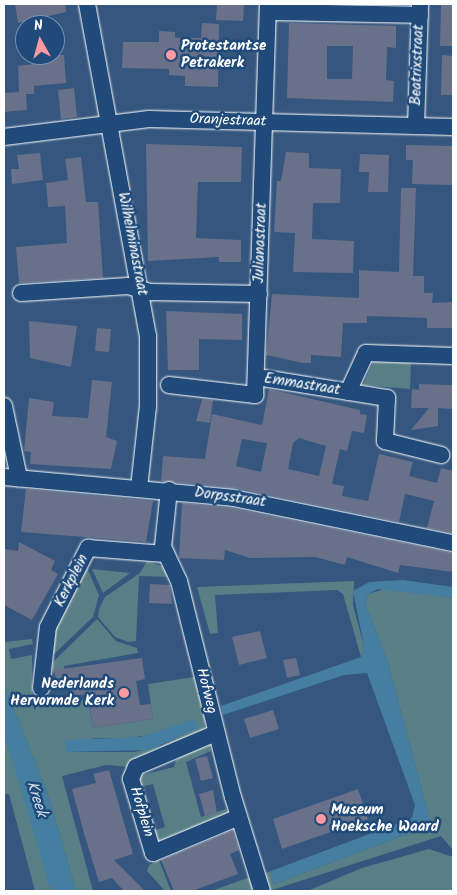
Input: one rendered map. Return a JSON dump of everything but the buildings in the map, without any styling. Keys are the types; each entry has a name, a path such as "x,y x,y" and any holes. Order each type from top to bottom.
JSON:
{"street":[{"name":"Wilhelminastraat","path":"86,4 141,289 150,372 140,487"},
{"path":"268,8 420,10"},
{"name":"Julianastraat","path":"169,385 255,395 268,8"},
{"name":"Beatrixstraat","path":"416,126 420,10"},
{"name":"Oranjestraat","path":"4,136 110,127 149,119 453,127"},
{"path":"21,294 128,286 141,289 259,294"},
{"name":"Emmastraat","path":"348,392 366,354 453,356"},
{"name":"Emmastraat","path":"257,377 388,398 385,441 441,455"},
{"path":"4,406 11,478"},
{"name":"Dorpsstraat","path":"11,478 140,487 284,506 453,543"},
{"name":"Hofweg","path":"169,490 162,543 179,581 216,733 262,891"},
{"name":"Kerkplein","path":"41,688 48,627 88,548 166,554"},
{"name":"Hofplein","path":"216,733 136,767 131,779 153,853 239,817"}],"green space":[{"path":"373,362 411,363 410,389 363,385"},
{"path":"147,561 167,568 170,577 139,576 136,641 128,642 115,637 98,617 99,609 105,597 140,573"},
{"path":"87,568 99,595 93,617 52,656 52,628"},
{"path":"92,569 130,573 103,593"},
{"path":"354,581 353,605 364,646 361,657 343,594 337,590 215,595 218,633 210,634 197,587"},
{"path":"384,589 453,598 453,850 441,836 269,891 261,875 271,871 274,884 431,825 388,663 365,604 368,594"},
{"path":"97,619 116,641 137,648 138,653 64,666 64,671 53,673 52,663"},
{"path":"32,639 33,644 9,649 11,659 32,655 32,693 51,705 88,699 93,728 153,719 148,684 194,677 205,721 204,731 130,767 106,765 62,776 93,891 76,891 47,792 4,685 4,642","holes":["198,727 161,746 134,752 66,752 94,738 130,738"]},
{"path":"4,734 20,782 51,891 35,891 9,794 4,794"},
{"path":"209,742 211,751 186,762 201,817 226,809 228,814 158,843 153,831 165,827 153,784 141,787 138,776 174,767 176,760"},
{"path":"429,849 453,857 453,891 307,891 362,868"},
{"path":"159,860 171,891 165,891 147,871 149,865"},
{"path":"253,876 256,891 211,891"}],"water":[{"path":"403,580 453,587 453,598 378,589 368,594 365,604 388,663 431,825 274,884 271,871 412,818 415,805 367,673 344,675 223,715 221,706 361,657 364,646 353,591 369,582"},
{"name":"Kreek","path":"4,685 47,792 76,891 51,891 4,734"},
{"path":"194,719 199,728 149,750 66,752 65,740 140,737"}],"place":[{"name":"Protestantse Petrakerk","path":"171,55"},
{"name":"Nederlands Hervormde Kerk","path":"124,693"},
{"name":"Museum Hoeksche Waard","path":"321,819"}]}
